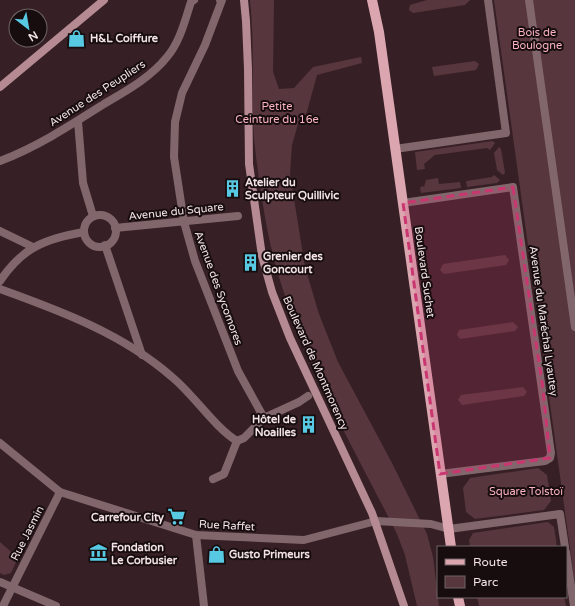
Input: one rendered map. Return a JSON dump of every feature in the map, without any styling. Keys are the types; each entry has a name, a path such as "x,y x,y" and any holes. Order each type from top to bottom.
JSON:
{"main road":[{"name":"Boulevard Suchet","path":"372,0 379,32 451,546"}],"street":[{"path":"1,83 104,0"},
{"name":"Avenue des Peupliers","path":"0,161 44,140 78,121 152,73 168,57 177,40 191,2 194,0"},
{"name":"Avenue des Sycomores","path":"221,0 205,45 182,93 175,122 174,157 184,222 195,261 238,371 264,418"},
{"name":"Boulevard de Montmorency","path":"244,0 248,69 249,164 262,256 272,292 290,338 376,522 404,606"},
{"path":"395,149 506,133 488,0"},
{"path":"529,0 575,327"},
{"path":"78,121 83,183 93,216"},
{"name":"Avenue du Maréchal Lyautey","path":"403,203 513,187 552,453 550,458 545,461 440,474"},
{"path":"98,215 107,217 114,224 115,228 113,239 104,246 91,244 84,232 86,223 93,216 98,215"},
{"name":"Avenue du Square","path":"115,228 238,216"},
{"path":"0,231 33,247"},
{"path":"0,281 8,269 33,247 56,237 84,232"},
{"path":"104,246 142,355"},
{"path":"0,289 93,325 142,355 172,376 198,401 227,435 237,441"},
{"path":"213,479 224,474 237,441 244,438 264,418 299,402 308,396"},
{"name":"Rue Raffet","path":"0,443 60,492 196,535 304,540 376,522 424,524 448,529"},
{"name":"Rue Jasmin","path":"3,606 60,492"},
{"path":"448,529 560,514 565,546"},
{"path":"196,535 204,606"},
{"path":"567,559 574,606"},
{"path":"0,582 56,606"}],"highlighted area":[{"path":"513,187 543,389 550,458 440,474 403,203"}],"green space":[{"name":"Petite Ceinture du 16e","path":"250,0 274,0 273,72 279,89 294,88 313,67 361,57 362,63 317,75 306,115 300,117 292,145 290,174 305,267 319,314 338,362 392,463 427,534 433,557 439,606 417,606 405,555 397,534 320,383 303,344 275,264 264,212 254,139"},
{"path":"427,0 470,0 465,5 413,13 409,10 410,5"},
{"name":"Bois de Boulogne","path":"494,0 575,0 575,584"},
{"path":"475,61 479,64 476,70 434,76 432,67"},
{"path":"493,141 495,143 490,150 487,148 435,155 424,164 425,169 417,170 415,152"},
{"path":"499,147 501,149 505,173 503,175 497,170 494,153"},
{"path":"494,175 500,180 497,183 467,187 466,181 492,177"},
{"path":"438,178 439,184 460,182 461,188 421,193 420,188 422,186 424,187 426,180"},
{"path":"505,255 509,260 506,265 444,274 440,270 443,264"},
{"path":"513,322 518,327 515,331 460,339 457,335 459,330"},
{"path":"523,387 527,392 524,396 462,405 458,400 461,395"},
{"name":"Square Tolstoï","path":"538,468 547,475 551,501 544,510 475,519 466,512 463,488 470,478"},
{"path":"548,522 554,527 557,546 470,546 469,540 473,533"},
{"path":"0,542 18,558 11,573 4,575 0,573"},
{"path":"477,598 564,598 566,606 479,606"}],"place":[{"name":"H&L Coiffure","path":"77,38"},
{"name":"Atelier du Sculpteur Quillivic","path":"232,188"},
{"name":"Grenier des Goncourt","path":"250,262"},
{"name":"Hôtel de Noailles","path":"309,425"},
{"name":"Carrefour City","path":"177,517"},
{"name":"Fondation Le Corbusier","path":"98,553"},
{"name":"Gusto Primeurs","path":"216,554"}]}
